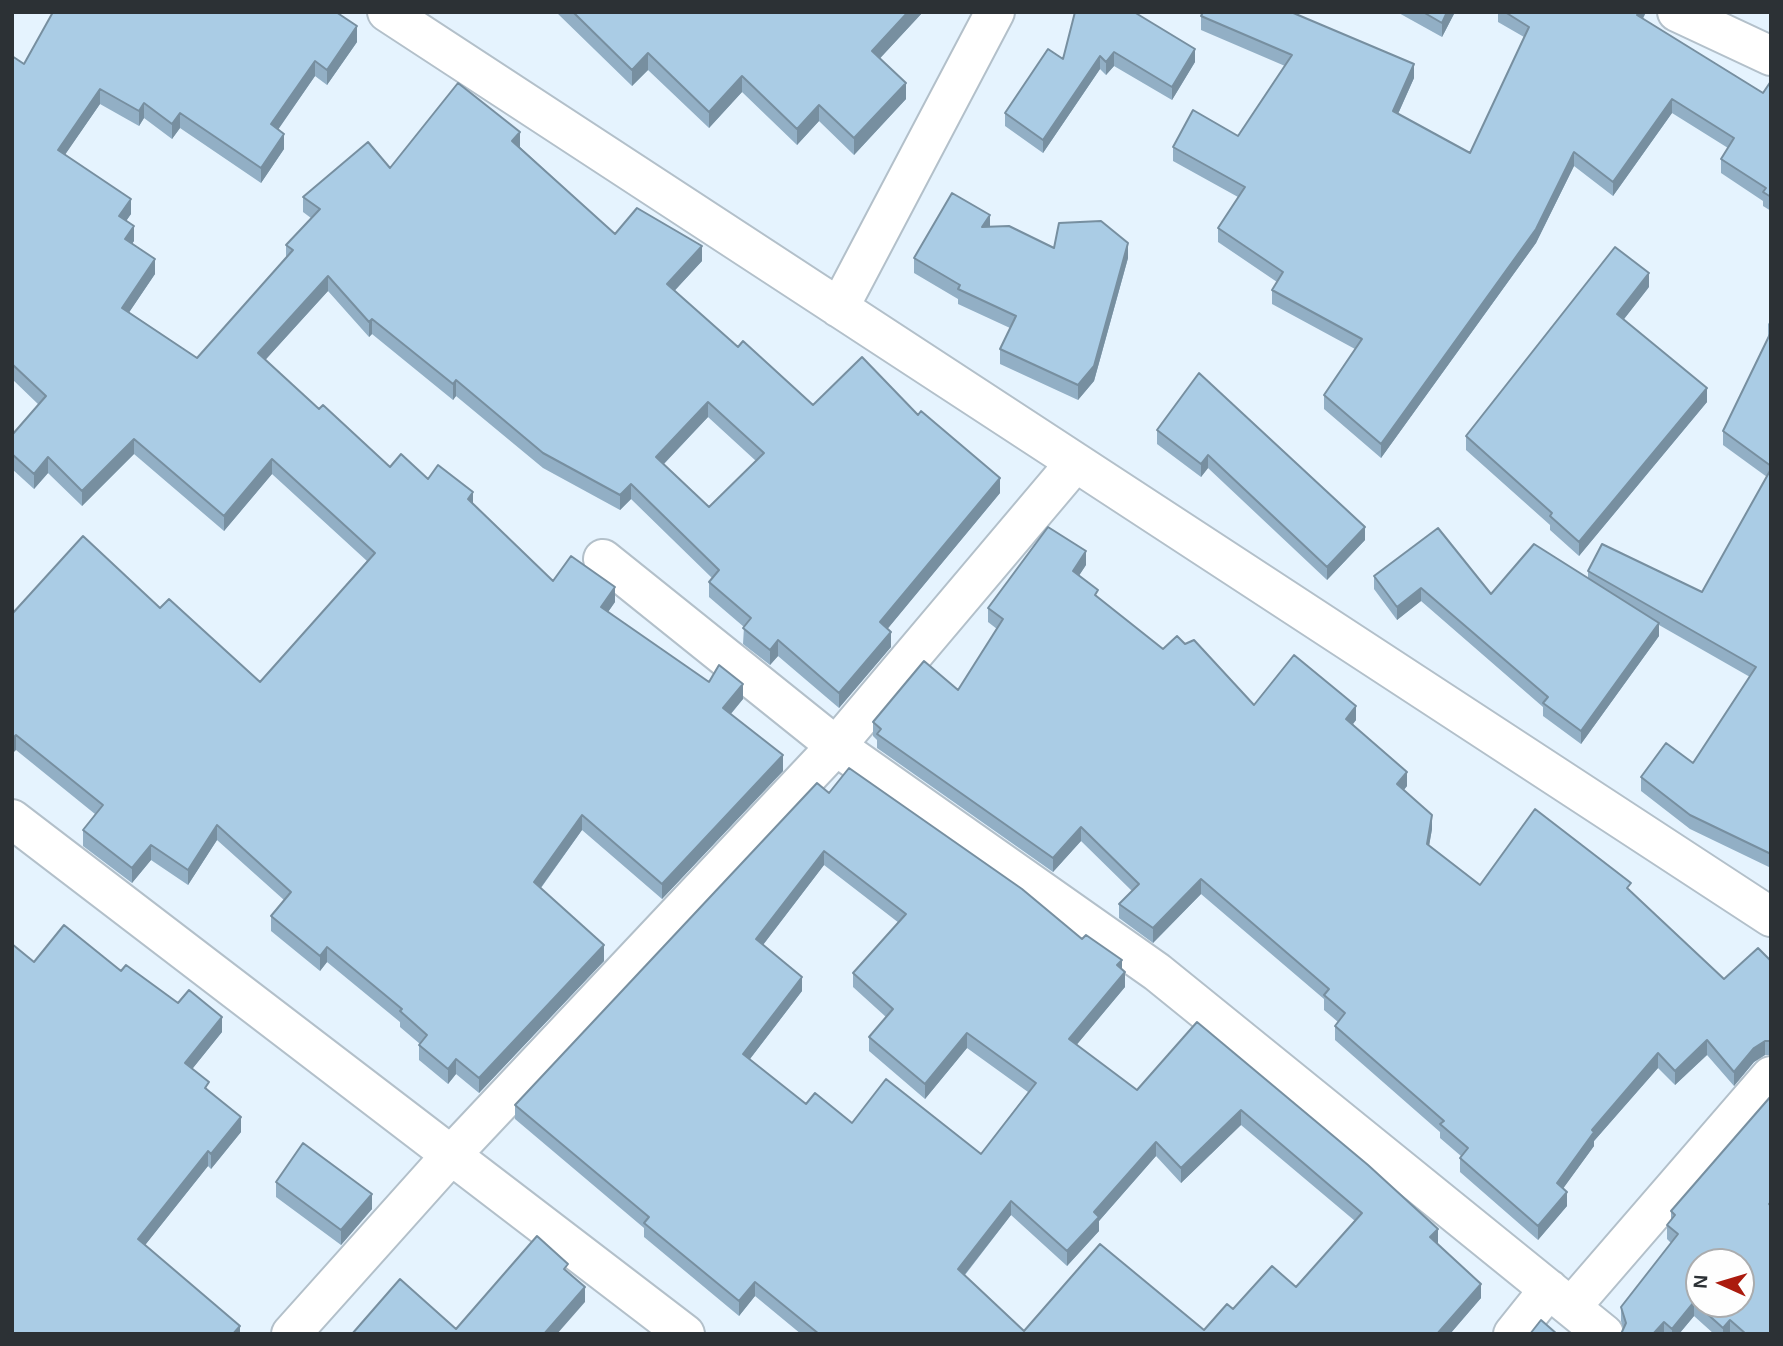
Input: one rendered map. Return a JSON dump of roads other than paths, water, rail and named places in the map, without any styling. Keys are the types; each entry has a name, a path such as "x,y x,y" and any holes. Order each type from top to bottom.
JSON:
{"street":[{"path":"387,12 1771,917"},
{"path":"839,308 995,12"},
{"path":"1677,12 1771,56"},
{"path":"291,1334 453,1153 836,746 1075,463"},
{"path":"603,559 836,746 1157,972 1604,1334"},
{"path":"12,819 453,1153 685,1334"},
{"path":"1513,1334 1561,1298 1771,1076"}]}
